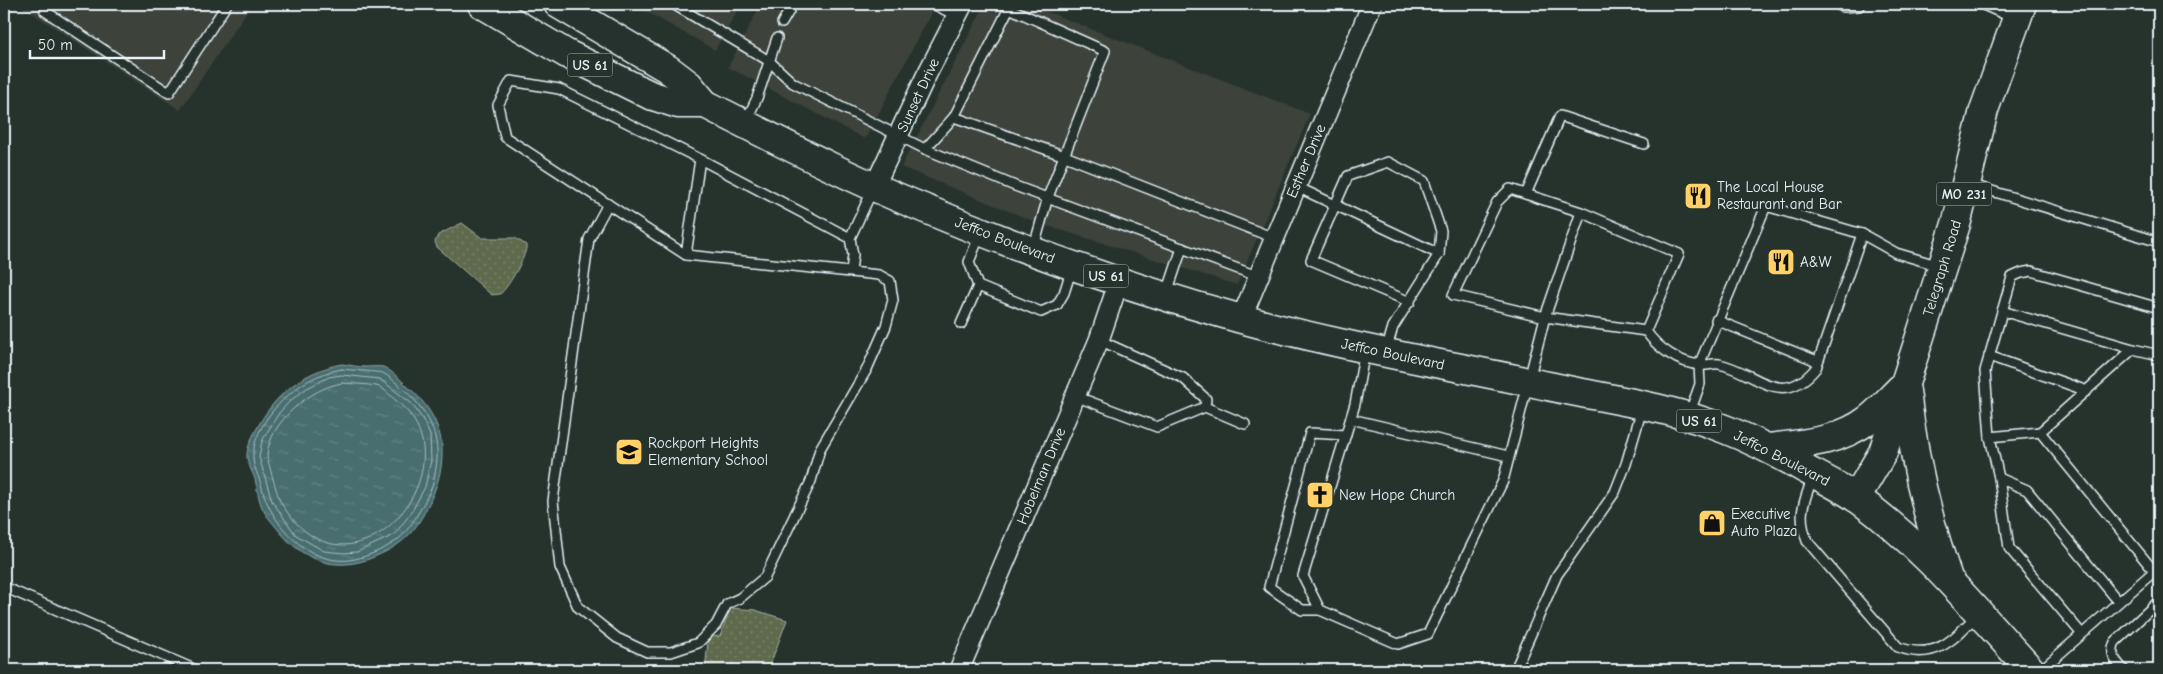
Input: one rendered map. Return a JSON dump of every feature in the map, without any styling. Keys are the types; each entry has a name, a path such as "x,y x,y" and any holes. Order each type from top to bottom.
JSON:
{"main road":[{"name":"Jeffco Boulevard","path":"482,4 567,54 650,95 678,104 705,104"},
{"name":"Jeffco Boulevard","path":"564,5 668,69 689,85 705,104 874,187 1033,251 1166,297 1241,318 1375,351 1643,406 1726,429 1767,448 1856,498 1948,579 2030,670"},
{"name":"Telegraph Road","path":"1856,498 1882,452 1905,384 1966,184 1984,110 2019,12"},
{"path":"1767,448 1819,442 1853,429 1869,419 1905,384"},
{"path":"1905,384 1911,435 1923,497 1948,579"}],"street":[{"name":"Esther Drive","path":"1241,318 1372,4"},
{"name":"Sunset Drive","path":"874,187 926,76 960,10"},
{"name":"Hobelman Drive","path":"959,670 1099,340 1119,281"}],"lane":[{"path":"49,4 45,11 169,93 227,4"},
{"path":"673,4 770,61 793,83 926,150 1257,276"},
{"path":"782,22 793,4"},
{"path":"933,4 960,10"},
{"path":"1836,4 1843,7 1859,6 1860,4"},
{"path":"1981,4 2019,12"},
{"path":"926,150 954,117 1009,8 1105,51 1048,197 1033,251"},
{"path":"744,124 756,98 777,38"},
{"path":"608,204 589,239 553,501 560,567 578,607 617,638 647,652 671,652 698,643 716,625 727,604 740,598 765,577 811,481 820,449 866,369 888,317 893,300 890,281 879,275 851,271 686,255 608,204 505,137 498,105 511,81 559,88 850,238"},
{"path":"1526,194 1560,116 1644,144"},
{"path":"954,117 1064,156 1274,238"},
{"path":"686,255 700,159"},
{"path":"1320,610 1303,576 1355,404 1375,351 1410,302 1439,254 1441,231 1424,182 1388,162 1348,176 1312,260 1410,302"},
{"path":"1966,184 2159,242"},
{"path":"1295,186 1439,254"},
{"path":"851,271 853,255 850,238 874,187"},
{"path":"1646,331 1678,254 1581,212 1510,189 1498,202 1453,295 1545,317 1646,331 1659,348 1669,354 1699,365 1719,364 1772,387 1796,385 1806,379 1816,368 1862,234"},
{"path":"1688,418 1700,384 1699,365 1716,320 1766,206 1862,234 1896,253 1942,267"},
{"path":"1346,436 1310,433 1269,587 1302,610 1320,610 1398,644 1428,634 1503,481 1545,317 1581,212"},
{"path":"960,324 978,286 969,262 981,231"},
{"path":"1166,297 1182,248"},
{"path":"978,286 1041,312 1057,305 1064,293 1072,265"},
{"path":"2082,633 2009,548 1999,478 1990,437 1985,371 2012,277 2021,273 2032,271 2159,308"},
{"path":"2002,311 2133,350 2159,355"},
{"path":"1716,320 1817,361"},
{"path":"1099,340 1184,378 1206,399 1206,407"},
{"path":"1990,437 2040,432 2133,350"},
{"path":"1989,356 2087,391"},
{"path":"1075,396 1157,427 1206,407 1245,424"},
{"path":"1515,670 1557,575 1615,492 1626,464 1643,406"},
{"path":"1351,418 1508,456"},
{"path":"2040,432 2157,569 2041,670"},
{"path":"1814,474 1802,508 1801,525 1808,541 1898,647 1911,651 1929,652 1955,637 1979,613"},
{"path":"1999,478 2026,490 2118,601"},
{"path":"4,587 196,670"},
{"path":"2124,670 2115,660 2112,648 2115,642 2159,601"}],"shaded area":[{"path":"21,4 252,4 180,110"},
{"path":"633,4 741,4 715,50"},
{"path":"761,4 936,4 865,139 728,67"},
{"path":"985,4 1027,4 1310,114 1237,285 1038,223 901,167"}],"green space":[{"path":"462,223 482,238 515,238 526,245 524,256 517,271 500,294 492,295 437,247 435,242 438,235"},
{"path":"730,608 755,610 787,620 768,670 705,670 708,641 711,637 720,636"}],"water":[{"path":"342,364 362,367 383,367 396,375 422,401 432,416 439,431 442,447 438,481 422,517 408,536 396,546 374,557 360,562 332,564 320,561 296,548 269,519 262,508 247,454 254,433 263,417 291,386 315,372"}],"place":[{"name":"The Local House Restaurant and Bar","path":"1698,196"},
{"name":"A&W","path":"1781,262"},
{"name":"Rockport Heights Elementary School","path":"629,452"},
{"name":"New Hope Church","path":"1320,495"},
{"name":"Executive Auto Plaza","path":"1712,523"}]}
